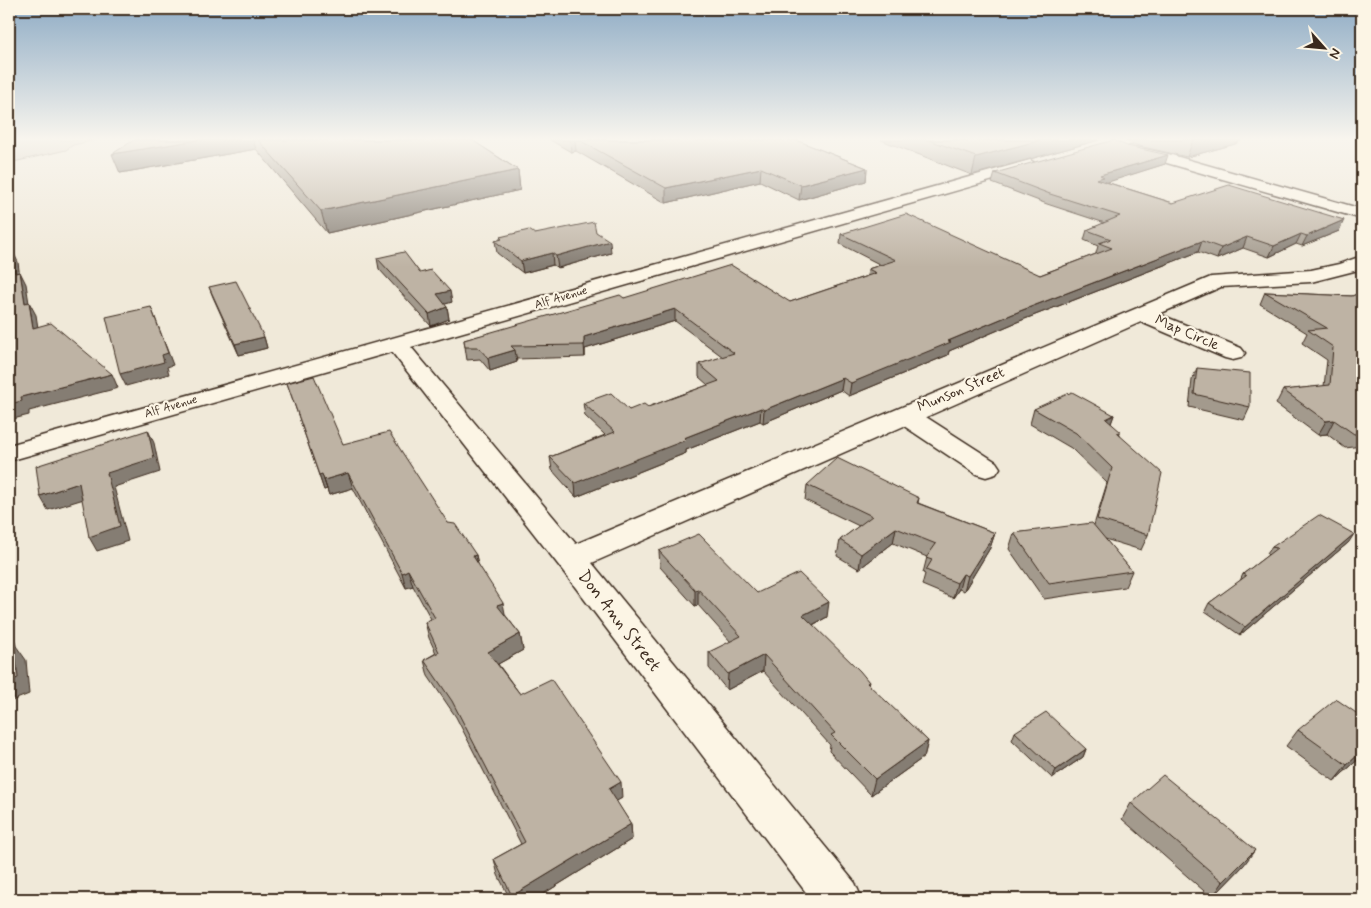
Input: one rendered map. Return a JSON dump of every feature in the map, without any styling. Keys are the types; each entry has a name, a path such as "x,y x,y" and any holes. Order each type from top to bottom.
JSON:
{"street":[{"name":"Alf Avenue","path":"9,453 969,182"},
{"path":"1249,182 1357,214"},
{"name":"Munson Street","path":"570,559 904,414 1218,281 1322,275 1348,269 1362,262"},
{"name":"Map Circle","path":"1140,314 1233,353"},
{"name":"Don Ann Street","path":"397,344 839,899"},
{"path":"904,414 986,468"}],"building":[{"path":"296,182 459,182 321,211"},
{"path":"656,182 693,182 666,188"},
{"path":"795,182 811,182 801,185"},
{"path":"1020,182 1107,182 1173,203 1229,185 1344,220 1307,236 1301,234 1274,246 1247,237 1221,248 1202,241 1020,311 851,383 843,378 764,410 761,408 684,438 686,440 575,483 550,457 615,432 583,403 611,393 629,410 644,404 648,407 719,381 699,364 734,353 675,309 584,337 584,345 511,346 515,350 488,358 478,347 465,347 464,340 620,295 624,298 731,265 790,302 876,273 868,269 896,260 841,234 906,214 1040,275 1112,248 1099,243 1111,239 1087,230 1120,216"},
{"path":"594,222 596,232 610,241 556,256 552,253 521,261 495,241 502,239 500,237 529,230 535,234"},
{"path":"12,250 15,273 20,272 25,303 29,302 33,328 51,323 112,374 21,397 22,401 9,404 9,251"},
{"path":"404,252 420,273 431,270 450,291 437,294 447,307 429,314 377,258"},
{"path":"236,281 264,337 235,344 209,287"},
{"path":"1265,292 1352,296 1362,292 1362,433 1354,434 1334,420 1326,421 1283,390 1330,385 1333,347 1308,330 1327,328"},
{"path":"151,307 168,353 162,355 164,362 120,374 106,317"},
{"path":"1197,368 1250,373 1250,407 1194,394"},
{"path":"314,376 343,444 389,432 448,523 455,524 476,555 473,556 503,603 497,605 520,634 488,652 520,694 551,679 621,782 609,789 631,824 512,896 494,859 525,842 452,701 424,660 439,652 425,622 435,618 408,570 402,573 348,473 324,480 322,474 319,475 287,383"},
{"path":"1072,392 1114,415 1106,419 1121,432 1117,433 1162,473 1148,535 1097,519 1112,468 1076,433 1034,409"},
{"path":"148,430 154,458 107,473 120,526 89,537 79,483 40,496 36,466"},
{"path":"837,458 919,498 917,503 995,533 968,576 963,574 957,583 926,570 932,560 926,558 936,544 896,528 861,554 840,540 872,516 807,485"},
{"path":"1319,515 1354,534 1245,627 1209,603 1246,576 1243,574 1277,548 1272,547"},
{"path":"1092,523 1132,571 1049,583 1014,533"},
{"path":"699,534 757,593 799,573 829,602 803,615 860,671 869,682 867,683 928,741 875,779 831,735 835,733 764,655 728,674 709,652 741,636 698,589 695,590 659,551"},
{"path":"14,644 18,678 9,681 9,646"},
{"path":"1336,699 1362,717 1362,751 1347,765 1298,730"},
{"path":"1046,712 1086,749 1056,770 1015,732"},
{"path":"1163,775 1255,850 1223,882 1131,803"}]}
